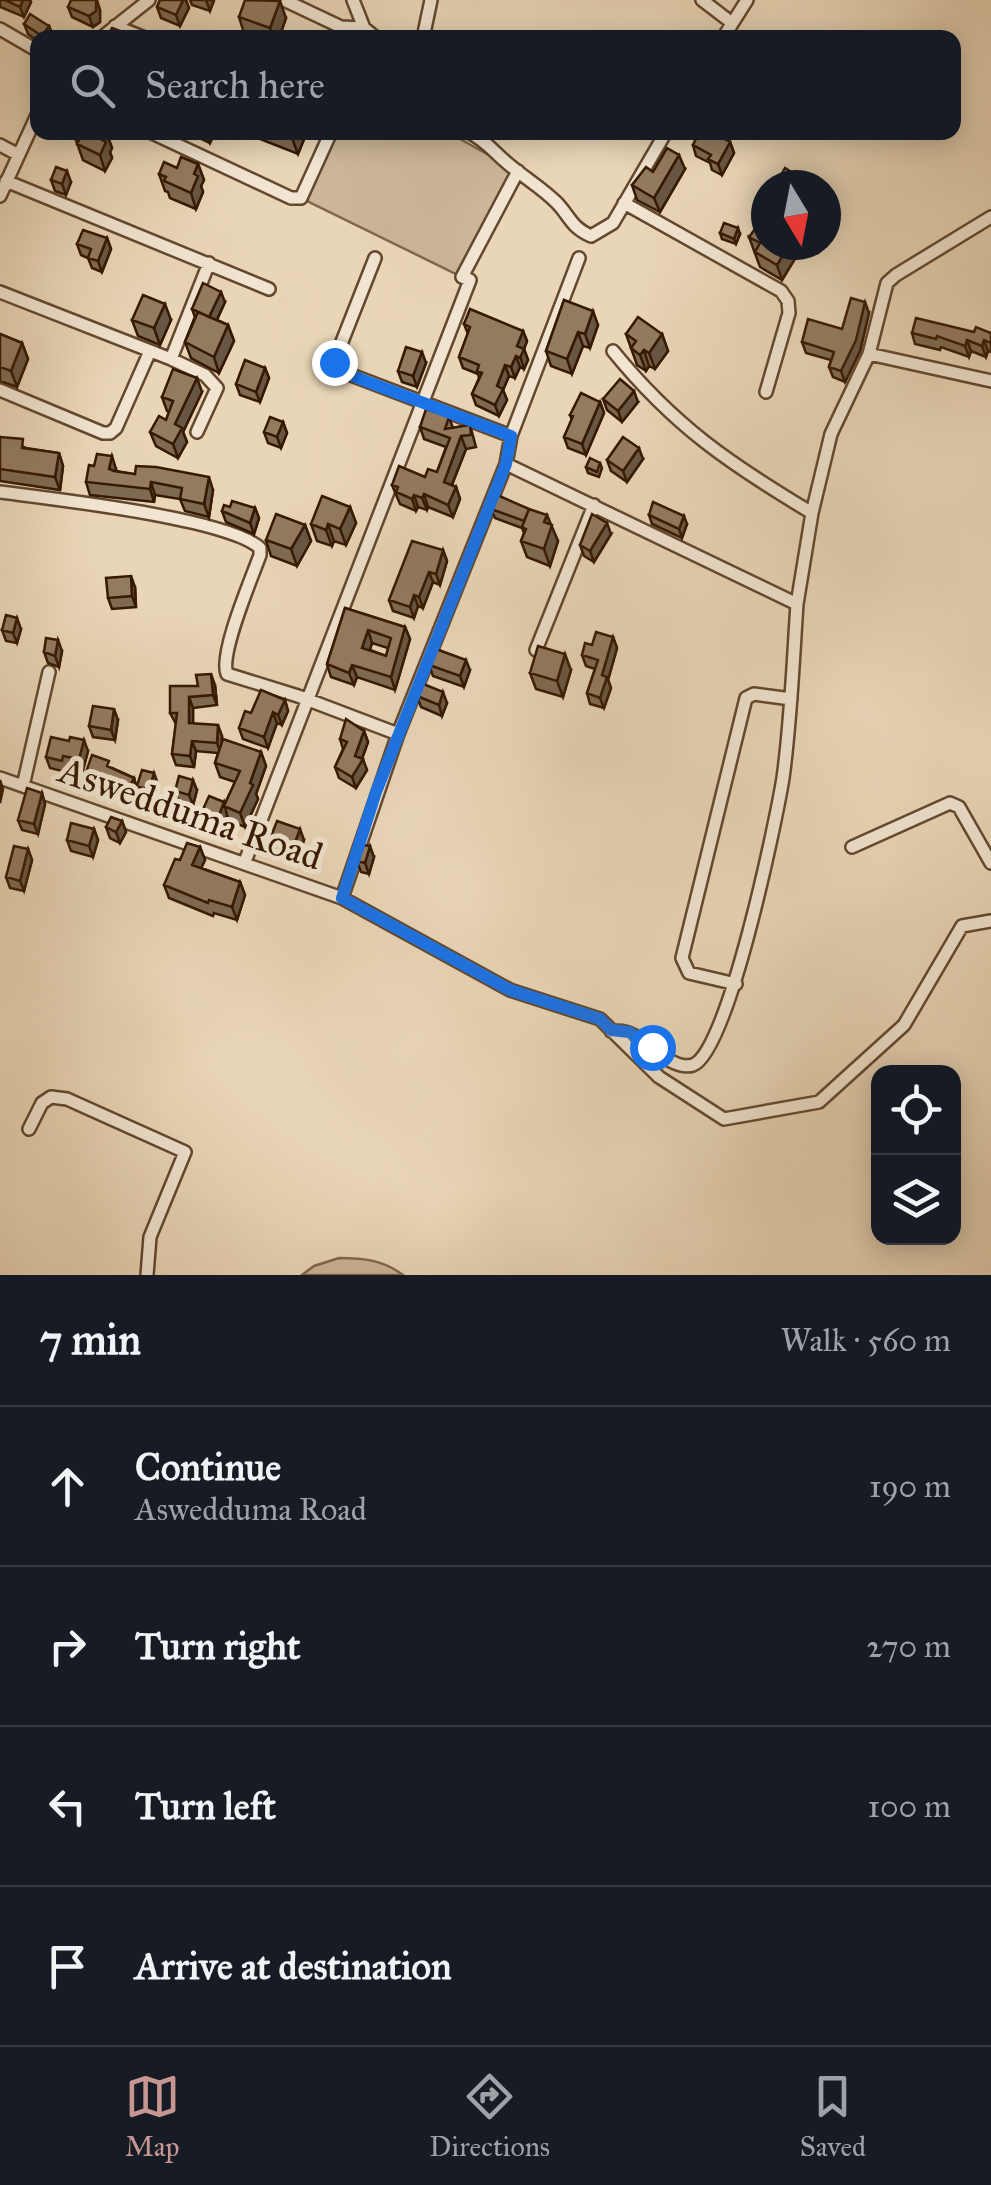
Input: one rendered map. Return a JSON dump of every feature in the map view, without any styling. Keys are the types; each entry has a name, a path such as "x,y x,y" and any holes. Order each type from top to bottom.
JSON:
{"street":[{"path":"110,30 138,4 149,0"},
{"path":"284,0 354,30"},
{"path":"353,0 359,30"},
{"path":"425,30 431,0"},
{"path":"702,0 732,24"},
{"path":"728,30 747,0"},
{"path":"115,26 125,30"},
{"path":"0,29 30,46"},
{"path":"0,196 30,129"},
{"path":"167,140 291,198 301,198 309,186 328,140"},
{"path":"482,140 559,205 576,230 591,236 613,223 661,140"},
{"path":"0,144 18,154"},
{"path":"246,859 470,280 462,276 518,171"},
{"path":"6,181 269,289"},
{"path":"624,204 781,290 789,313 766,392"},
{"path":"611,1030 629,1032 676,1063 689,1066 712,1046 736,984 782,783 797,604 812,513 831,434 869,354 888,283 896,274 991,217"},
{"path":"375,258 334,362 338,370 511,436"},
{"path":"342,898 398,734 506,464 511,436 579,258"},
{"path":"171,359 209,263"},
{"path":"0,292 206,375 217,388 196,432"},
{"path":"0,390 110,433 116,428 150,351"},
{"path":"614,351 648,393 694,436 812,513"},
{"path":"869,354 991,381"},
{"path":"506,464 797,604"},
{"path":"0,492 196,524 252,541 260,548 260,555 228,642 223,664 227,674 398,734"},
{"path":"536,650 594,506"},
{"path":"23,786 49,672"},
{"path":"736,984 689,973 682,958 746,698 754,694 791,699"},
{"name":"Aswedduma Road","path":"0,778 342,898 510,990 600,1019 659,1077 724,1119 819,1102 904,1025 962,926 991,921"},
{"path":"852,847 950,803 959,808 991,863"},
{"path":"28,1129 42,1103 51,1097 67,1099 185,1152 150,1238 147,1275"}],"shaded area":[{"path":"322,140 462,140 518,171 462,277 301,198"},
{"path":"339,1258 373,1261 403,1275 302,1275 314,1266"}],"building":[{"path":"5,0 23,0 20,7"},
{"path":"71,0 96,0 96,11 89,16 68,7"},
{"path":"160,0 183,0 176,15 157,7"},
{"path":"245,0 280,1 270,28 239,17"},
{"path":"30,14 49,26 46,30 33,30 24,24"},
{"path":"79,140 106,142 100,155 77,144"},
{"path":"695,140 730,142 718,164 693,145"},
{"path":"667,148 679,155 654,198 632,185 646,167 653,172"},
{"path":"181,157 198,164 191,193 164,181 166,177 159,174 164,162 177,168"},
{"path":"56,167 67,171 62,184 51,180"},
{"path":"724,223 738,228 734,239 720,233"},
{"path":"83,230 107,238 98,261 88,258 91,249 77,244"},
{"path":"203,283 221,292 209,317 192,309"},
{"path":"143,295 165,304 154,328 132,320"},
{"path":"851,298 865,302 856,340 841,371 829,367 834,352 802,342 808,319 842,329"},
{"path":"564,300 593,311 585,334 578,332 567,359 546,351"},
{"path":"470,309 523,331 517,346 524,349 511,367 505,365 497,386 503,389 495,405 472,394 482,373 477,371 479,365 459,357 470,327 464,324"},
{"path":"198,312 228,325 214,357 185,342"},
{"path":"638,317 662,334 649,353 644,350 640,355 631,348 636,341 626,334"},
{"path":"916,318 974,332 976,327 991,333 991,343 984,340 982,346 967,340 965,346 937,336 936,339 912,333"},
{"path":"0,334 22,343 11,371 0,367"},
{"path":"406,347 422,352 413,376 398,371"},
{"path":"245,360 265,368 256,392 236,384"},
{"path":"173,369 197,378 175,424 182,428 173,444 150,432 159,416 166,420 173,401 162,397"},
{"path":"620,379 634,391 618,411 603,399"},
{"path":"581,393 600,402 582,444 564,437"},
{"path":"426,409 449,417 445,429 470,425 471,435 461,436 444,482 456,487 448,505 424,494 412,499 396,492 398,487 392,485 399,466 425,477 428,469 437,472 450,438 420,427"},
{"path":"270,417 283,422 277,437 264,432"},
{"path":"0,437 23,439 22,448 59,453 55,477 0,469"},
{"path":"623,437 639,448 623,471 607,460"},
{"path":"97,454 112,456 109,469 114,471 135,474 136,466 156,467 209,477 204,504 180,499 182,488 151,482 150,489 86,482 89,465 94,466"},
{"path":"590,458 600,463 597,472 586,467"},
{"path":"497,495 529,509 524,521 491,509"},
{"path":"322,496 350,507 340,529 328,524 326,530 311,524"},
{"path":"232,501 255,508 250,523 222,511"},
{"path":"653,502 684,516 679,529 649,515"},
{"path":"529,509 547,515 544,522 552,525 544,549 521,541"},
{"path":"276,514 305,525 291,549 266,540"},
{"path":"592,514 607,523 590,551 580,545"},
{"path":"412,541 443,550 436,574 429,572 419,597 414,595 410,607 389,600"},
{"path":"131,576 132,596 108,598 106,578"},
{"path":"345,608 405,627 391,677 352,665 349,673 327,664","holes":["368,630 391,638 386,656 362,648"]},
{"path":"6,615 17,618 13,633 2,630"},
{"path":"596,632 613,637 600,698 587,693 598,660 582,655 585,643 592,645"},
{"path":"46,638 58,640 55,656 44,652"},
{"path":"538,646 565,654 557,681 530,673"},
{"path":"436,649 466,660 460,676 429,665"},
{"path":"211,674 213,695 189,697 189,723 218,725 217,743 192,741 190,756 172,754 177,713 170,713 170,686 198,686 196,675"},
{"path":"421,683 443,692 439,705 417,696"},
{"path":"261,690 285,700 278,715 273,712 264,737 239,728 245,711 251,713"},
{"path":"93,706 114,709 111,730 89,726"},
{"path":"346,719 364,731 355,756 363,759 352,777 335,767 347,742 340,739"},
{"path":"51,737 84,740 79,759 63,756 62,761 46,757"},
{"path":"223,739 261,752 250,783 253,785 240,813 224,806 240,771 215,763"},
{"path":"92,755 134,778 128,789 103,777 102,782 85,775"},
{"path":"142,770 154,773 149,790 137,786"},
{"path":"179,776 193,780 189,795 175,791"},
{"path":"27,788 42,793 34,824 18,820"},
{"path":"209,796 224,802 216,823 200,816"},
{"path":"111,817 122,821 116,832 106,827"},
{"path":"277,821 300,829 293,848 270,839"},
{"path":"71,823 94,829 89,846 67,840"},
{"path":"187,843 200,847 192,865 240,882 232,907 209,900 208,903 164,885"},
{"path":"362,845 370,846 365,863 357,861"},
{"path":"14,846 28,849 20,881 6,877"}],"route":[{"path":"334,362 338,370 511,436 506,464 376,792 342,898 510,990 600,1019 611,1030 629,1032 652,1047"}]}
